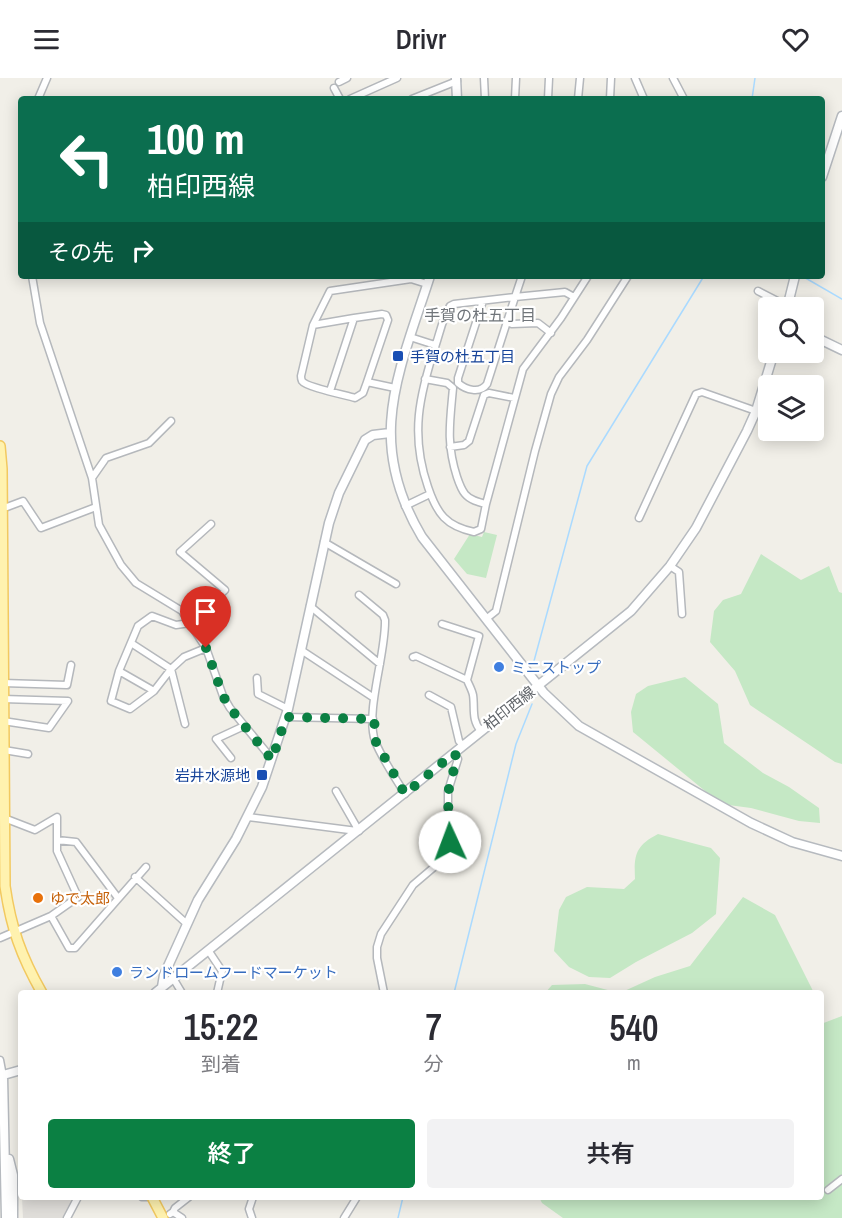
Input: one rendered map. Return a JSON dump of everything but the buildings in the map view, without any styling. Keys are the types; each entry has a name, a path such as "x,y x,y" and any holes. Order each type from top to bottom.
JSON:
{"main road":[{"path":"0,446 5,886 14,932 40,990"},
{"path":"153,1200 164,1218"}],"street":[{"path":"39,96 47,78"},
{"path":"339,82 347,78"},
{"path":"355,96 380,82 397,78"},
{"path":"484,78 485,96"},
{"path":"515,96 516,78"},
{"path":"548,96 549,78"},
{"path":"578,96 580,78"},
{"path":"610,96 611,78"},
{"path":"635,78 643,96"},
{"path":"674,78 683,96"},
{"path":"419,96 457,80 457,96"},
{"path":"334,88 338,96"},
{"path":"825,167 842,116"},
{"path":"33,279 40,323 92,478 99,525 121,565 136,583 182,611 206,648 223,696 230,708 272,760"},
{"path":"313,325 386,315 388,320 363,393 355,398 305,383 301,376 313,325 330,291 411,279 428,280 394,388 390,433 396,479 405,506 422,537 538,686 567,716 608,744 751,824 792,842 842,856"},
{"path":"483,301 458,378 458,383 462,386 477,391 485,388 521,279"},
{"path":"574,297 565,292 450,306 424,379 419,402 417,442 421,468 430,494 443,518 456,527 474,532 481,529 523,369 550,333 574,297 586,279"},
{"path":"486,619 496,611 551,394 559,377 590,335 626,279"},
{"path":"790,297 794,279"},
{"path":"758,291 769,297"},
{"path":"330,391 354,318"},
{"path":"507,322 512,324 538,323 550,333"},
{"path":"410,337 435,345"},
{"path":"824,341 842,350"},
{"name":"柏印西線","path":"158,990 618,623 643,598 670,566 696,528 756,411 771,363"},
{"path":"424,379 447,383 453,388 448,427 453,465 463,491 471,499 486,504"},
{"path":"367,382 394,388"},
{"path":"639,518 696,394 702,392 756,411"},
{"path":"450,447 464,445 469,441 484,395 489,393 514,398"},
{"path":"92,478 106,458 149,443 171,421"},
{"path":"162,987 164,975 187,924 204,889 248,817 272,760 287,713 324,542 339,493 365,440 373,435 390,433"},
{"path":"405,506 430,494"},
{"path":"1,509 22,501 41,528 96,507"},
{"path":"206,648 184,657 171,669 154,691 130,710 111,701 119,671 138,626 152,616 176,625 190,623 225,590 180,552 211,524"},
{"path":"324,542 396,584"},
{"path":"670,566 679,572 682,614"},
{"path":"359,595 383,615 385,620 374,698 376,742 405,794"},
{"path":"310,606 380,664"},
{"path":"442,624 479,636 468,680 473,696 474,719 481,731"},
{"path":"131,643 171,669 186,724"},
{"path":"301,650 374,698"},
{"path":"413,657 416,656 468,680"},
{"path":"3,683 68,685 71,665"},
{"path":"119,671 154,691"},
{"path":"257,678 258,694 287,713 374,719"},
{"path":"429,695 451,707 459,741 463,746"},
{"path":"3,699 68,701 49,728 3,720"},
{"path":"231,758 216,739 244,726"},
{"path":"4,750 28,754"},
{"path":"383,990 377,958 377,947 381,934 413,885 440,862 450,842 452,828 448,810 448,791 458,759 454,753"},
{"path":"336,791 359,831"},
{"path":"0,938 51,916 78,897 57,851 57,817 35,830 4,818"},
{"path":"248,817 359,831"},
{"path":"57,840 76,842 118,898"},
{"path":"51,916 69,948 75,948 146,867"},
{"path":"135,877 187,924"},
{"path":"208,950 222,971 218,990"},
{"path":"173,978 180,990"},
{"path":"0,1060 5,1141 6,1218"},
{"path":"2,1076 18,1074"},
{"path":"5,1141 13,1175 13,1218"},
{"path":"828,1190 842,1179"},
{"path":"68,1218 77,1200"},
{"path":"164,1218 185,1200"},
{"path":"252,1200 249,1209 252,1218"},
{"path":"344,1218 355,1200"},
{"path":"172,1212 182,1218"}],"shaded area":[{"path":"22,1200 72,1200 63,1218 23,1218"}],"green space":[{"path":"484,532 497,535 486,578 467,574 454,559 470,534 482,537"},
{"path":"761,554 801,580 829,566 839,592 842,593 842,764 835,762 750,705 735,671 710,642 714,611 723,600 741,594"},
{"path":"685,677 718,704 724,743 763,773 789,787 819,808 820,823 799,821 751,808 721,804 633,732 631,712 636,694 648,686"},
{"path":"658,834 711,848 720,858 716,914 692,933 610,978 589,977 569,967 554,951 559,910 566,897 587,887 624,889 635,879 636,857 640,847"},
{"path":"743,897 775,915 812,990 627,990 655,977 690,966"},
{"path":"585,984 608,990 548,990 552,985"},
{"path":"842,1016 842,1218 563,1218 542,1203 540,1200 824,1200 824,1023"}],"waterway":[{"path":"752,96 755,78"},
{"path":"534,661 587,466 702,279"},
{"path":"807,279 842,299"},
{"path":"455,990 516,744 532,704"},
{"path":"398,1218 402,1200"}],"place":[{"name":"手賀の杜五丁目","path":"398,356"},
{"name":"ミニストップ","path":"499,667"},
{"name":"岩井水源地","path":"262,775"},
{"name":"ゆで太郎","path":"38,898"},
{"name":"ランドロームフードマーケット","path":"117,972"}],"district":[{"name":"手賀の杜五丁目","path":"480,315"}],"route":[{"path":"206,648 223,696 230,708 272,760 286,717 374,719 376,742 405,794 454,753 458,759 448,791 448,810 452,828 450,842"}]}
